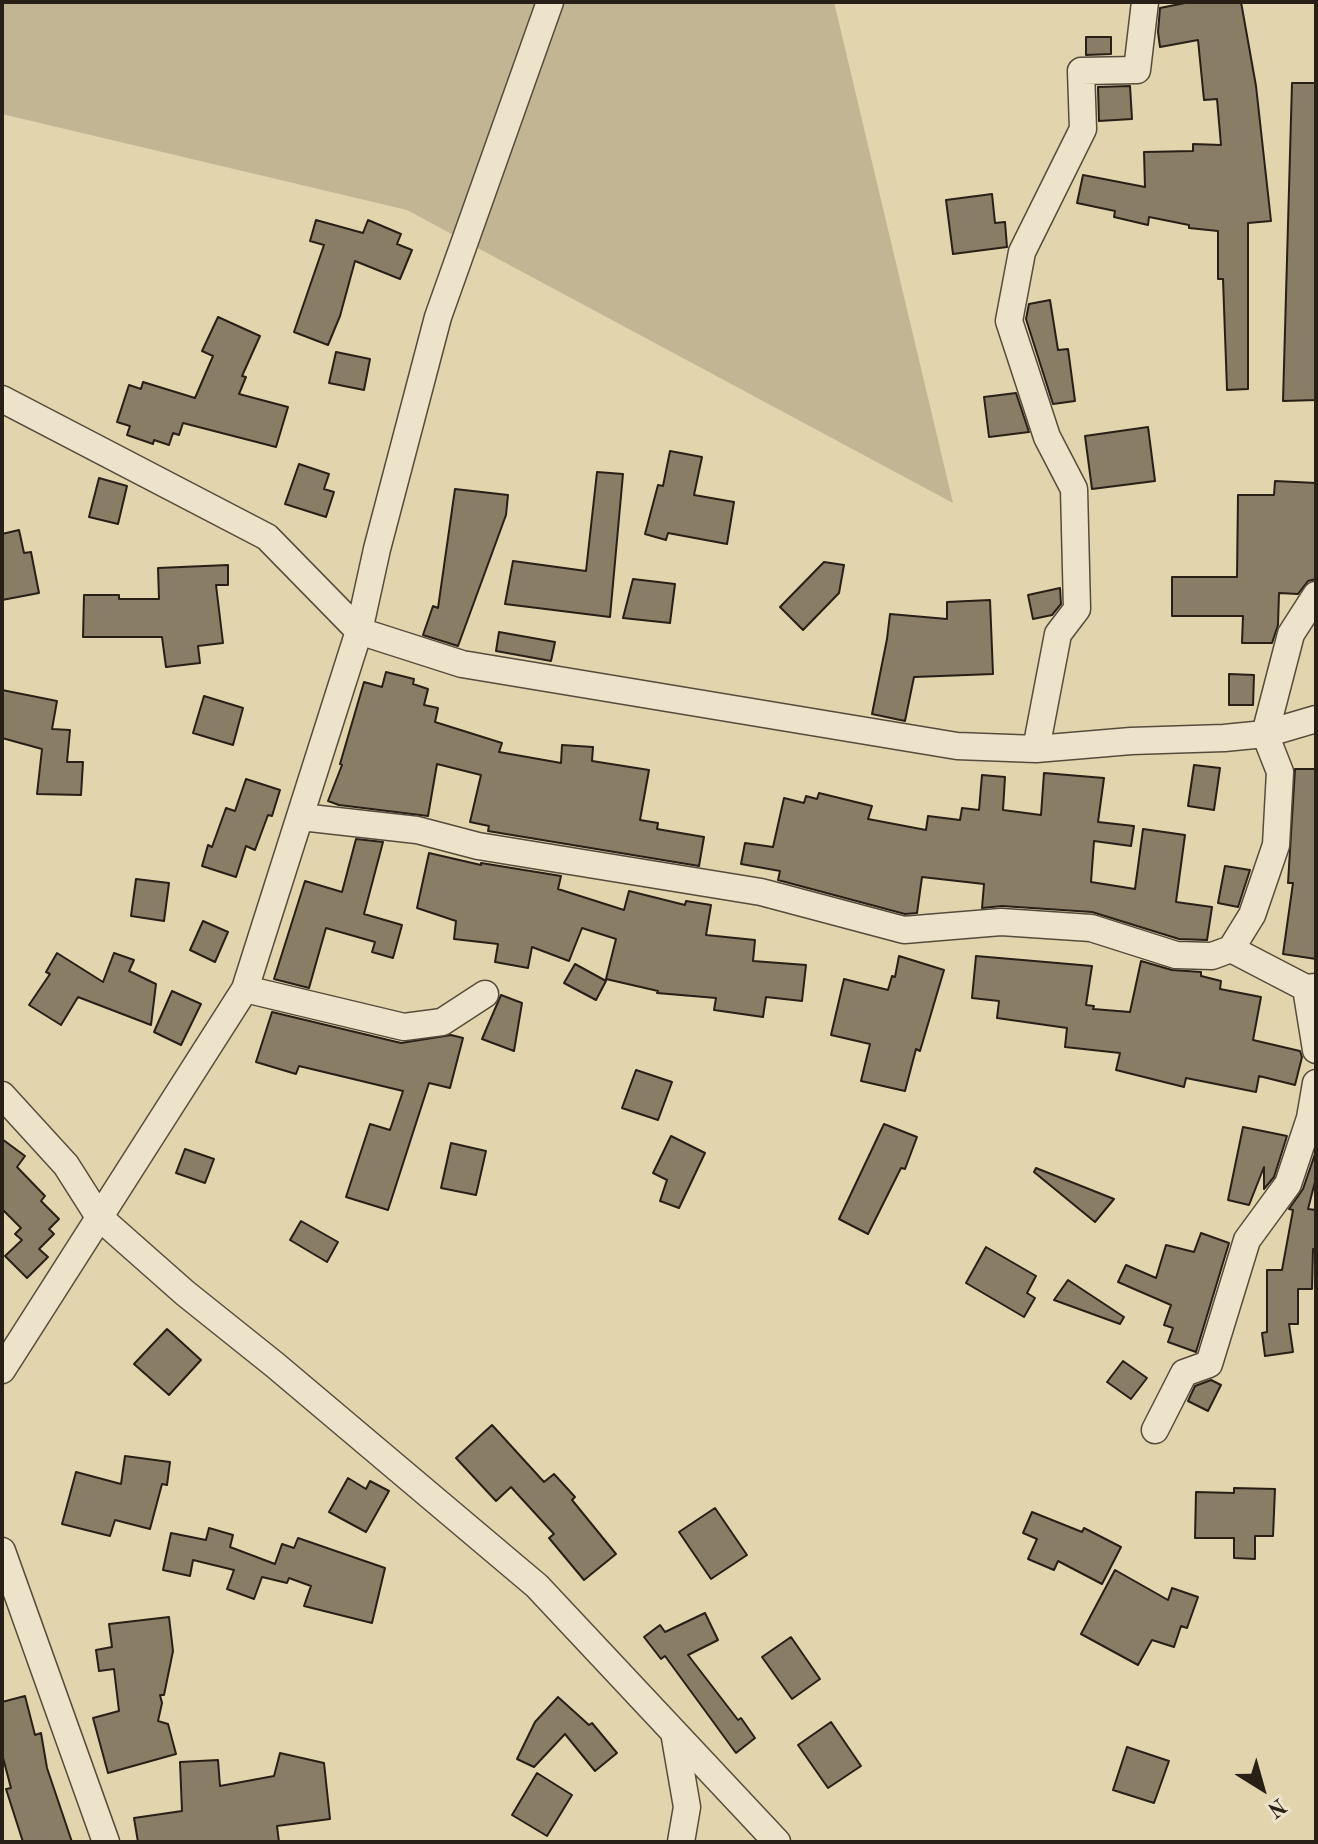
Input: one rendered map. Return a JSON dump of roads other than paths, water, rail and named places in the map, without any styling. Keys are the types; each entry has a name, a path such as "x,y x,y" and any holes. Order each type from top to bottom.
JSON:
{"street":[{"path":"2,1370 245,989 359,631 377,549 438,317 550,2"},
{"path":"1036,749 1058,634 1077,609 1074,489 1047,437 1009,321 1022,252 1083,129 1081,71 1137,70 1145,2"},
{"path":"2,399 267,537 359,631 462,664 957,746 1036,749 1131,741 1224,738 1265,734 1316,719"},
{"path":"301,817 417,830 478,846 761,892 904,930 1001,922 1091,928 1176,955 1212,956 1231,949 1252,915 1276,845 1280,772 1265,734 1291,634 1316,595"},
{"path":"1231,949 1311,987 1316,1050"},
{"path":"245,989 404,1027 442,1022 485,994"},
{"path":"1155,1430 1184,1373 1209,1364 1247,1240 1288,1184 1310,1118 1316,1083"},
{"path":"2,1095 66,1165 99,1217 185,1293 537,1586 777,1842"},
{"path":"2,1551 106,1842"},
{"path":"674,1732 687,1807 681,1842"}]}
